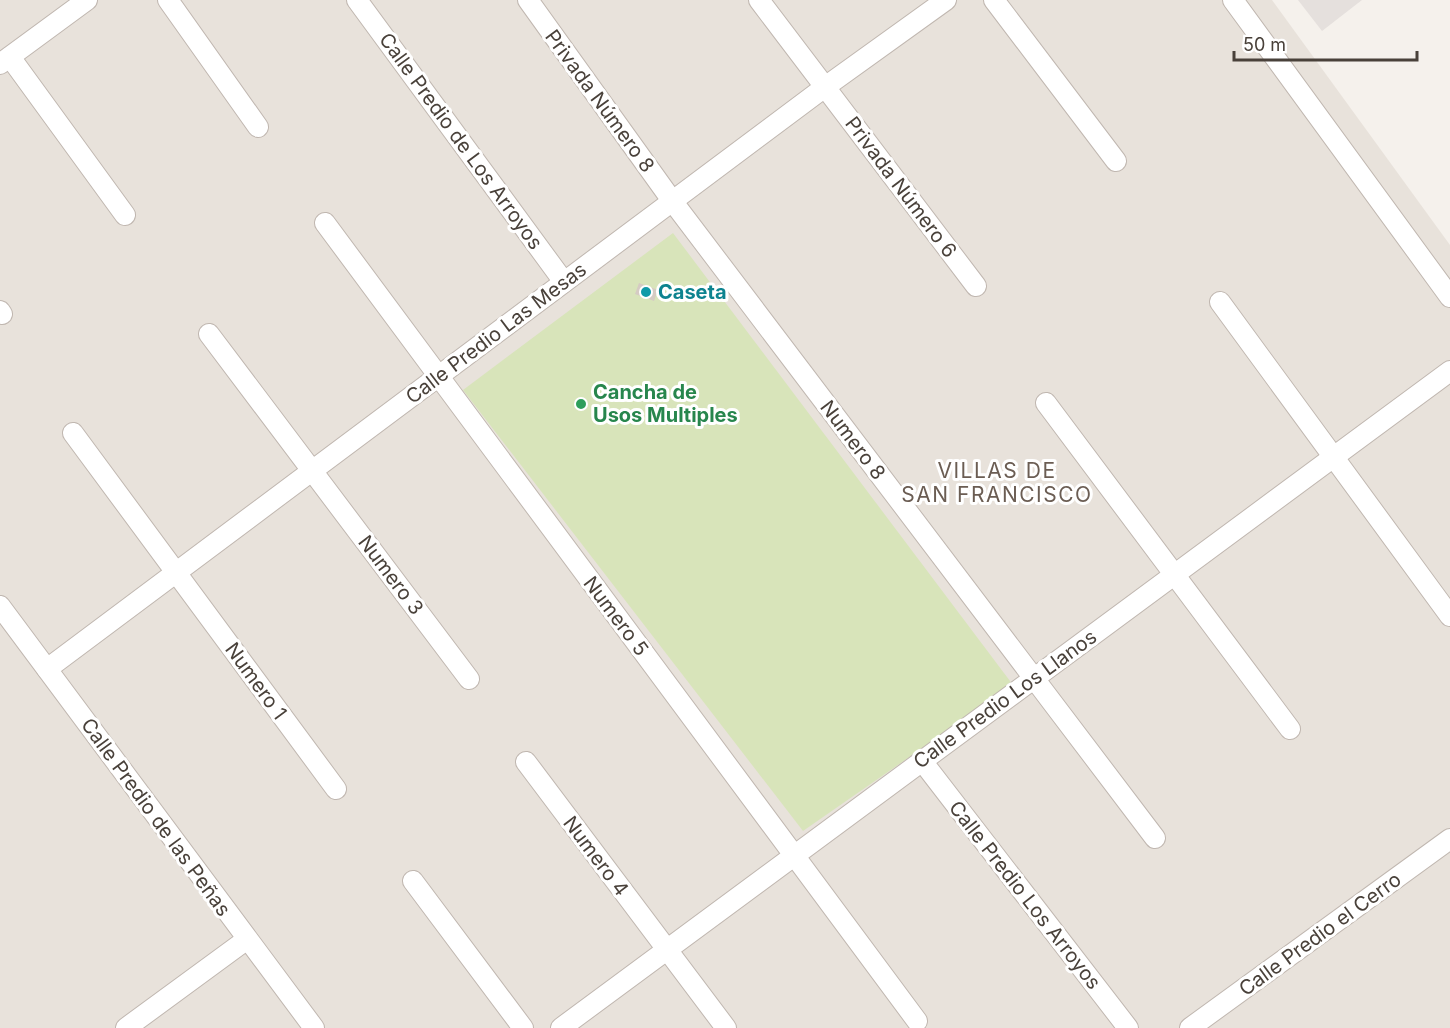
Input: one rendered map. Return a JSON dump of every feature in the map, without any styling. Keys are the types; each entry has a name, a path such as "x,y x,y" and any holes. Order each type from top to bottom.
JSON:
{"street":[{"path":"87,0 5,61 125,215"},
{"path":"168,0 258,127"},
{"name":"Calle Predio de Los Arroyos","path":"357,0 564,282"},
{"name":"Privada Número 8","path":"528,0 673,202"},
{"name":"Privada Número 6","path":"759,0 976,286"},
{"name":"Calle Predio Las Mesas","path":"47,669 825,87 946,0"},
{"path":"994,0 1116,161"},
{"path":"1233,0 1450,297"},
{"name":"Numero 8","path":"673,202 1034,679"},
{"name":"Numero 5","path":"325,223 917,1021"},
{"path":"1220,302 1450,616"},
{"name":"Numero 3","path":"209,334 469,679"},
{"name":"Calle Predio Los Llanos","path":"561,1028 1450,371"},
{"path":"1046,403 1290,729"},
{"name":"Numero 1","path":"73,433 336,789"},
{"name":"Calle Predio de las Peñas","path":"0,606 246,940 314,1028"},
{"path":"1034,679 1155,838"},
{"name":"Calle Predio Los Arroyos","path":"922,761 1128,1028"},
{"name":"Numero 4","path":"525,762 726,1028"},
{"name":"Calle Predio el Cerro","path":"1190,1028 1450,839"},
{"path":"412,881 523,1028"},
{"path":"126,1028 246,940"}],"shaded area":[{"path":"0,0 1272,0 1450,245 1450,1028 0,1028"},
{"path":"1298,0 1362,0 1322,31"}],"green space":[{"path":"673,233 1013,685 803,831 463,390"}],"building":[{"name":"Caseta","path":"639,283 658,290 654,301 635,294"}],"place":[{"name":"Caseta","path":"646,292"},
{"name":"Cancha de Usos Multiples","path":"581,404"}],"district":[{"name":"VILLAS DE SAN FRANCISCO","path":"997,483"}]}
